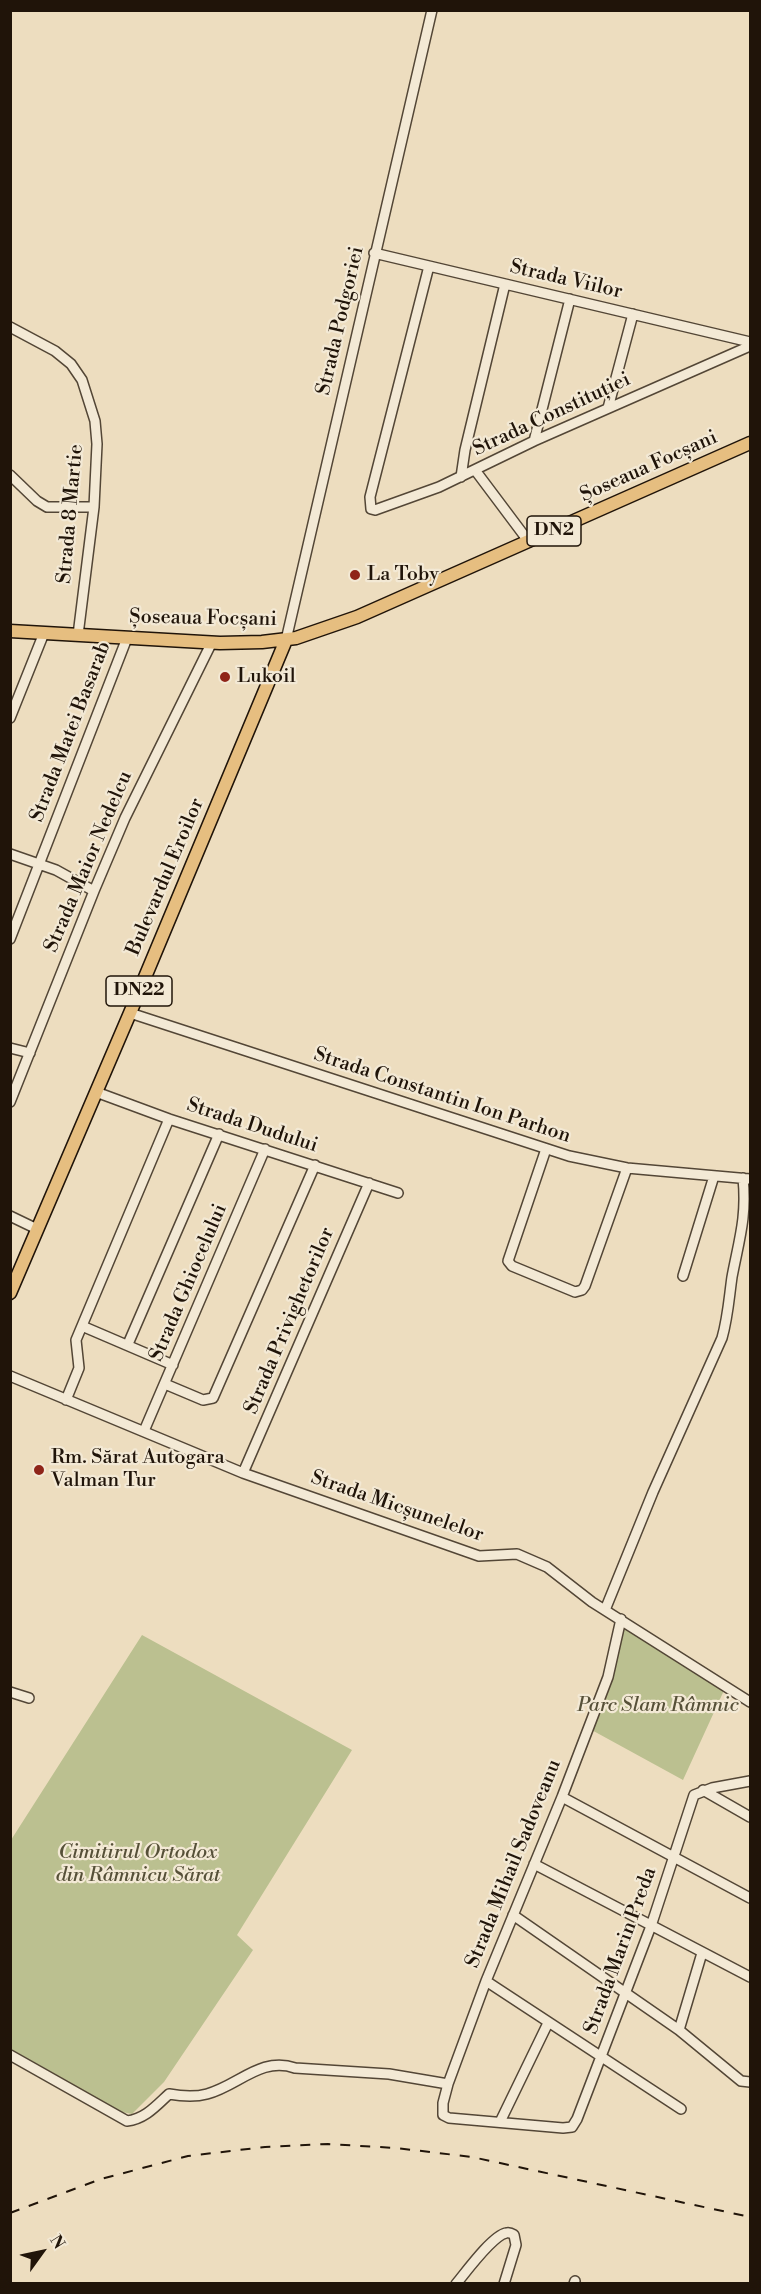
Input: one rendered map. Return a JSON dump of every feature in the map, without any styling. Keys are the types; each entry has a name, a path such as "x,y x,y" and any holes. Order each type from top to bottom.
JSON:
{"main road":[{"name":"Șoseaua Focșani","path":"10,631 212,642 286,640 357,617 750,443"},
{"name":"Bulevardul Eroilor","path":"10,1293 286,640"}],"street":[{"name":"Strada Podgoriei","path":"286,640 432,10"},
{"name":"Strada Viilor","path":"374,253 750,344"},
{"name":"Strada Constituției","path":"429,266 369,504 371,509 381,509 461,477 534,441 750,344"},
{"path":"461,477 465,450 505,284"},
{"path":"534,441 570,299"},
{"path":"608,408 633,314"},
{"name":"Strada 8 Martie","path":"10,327 55,351 70,364 82,381 95,421 97,444 94,507 78,635"},
{"path":"476,470 529,542"},
{"path":"10,475 37,501 47,507 94,507"},
{"path":"10,718 14,701 44,633"},
{"name":"Strada Matei Basarab","path":"10,939 127,638"},
{"name":"Strada Maior Nedelcu","path":"10,1102 125,818 212,642"},
{"path":"10,854 39,863 94,891"},
{"name":"Strada Constantin Ion Parhon","path":"130,1013 546,1149 627,1168 747,1179"},
{"path":"10,1048 30,1053"},
{"name":"Strada Dudului","path":"96,1092 169,1119 398,1193"},
{"path":"66,1400 79,1368 76,1340 169,1119"},
{"path":"128,1344 219,1134"},
{"name":"Strada Ghiocelului","path":"144,1431 266,1149"},
{"path":"546,1149 508,1261 511,1265 575,1292 582,1290 585,1286 627,1168"},
{"path":"165,1384 203,1401 213,1398 315,1165"},
{"path":"683,1276 714,1176"},
{"path":"605,1610 653,1492 722,1338 728,1319 732,1276 746,1205 747,1179"},
{"name":"Strada Privighetorilor","path":"243,1473 369,1182"},
{"path":"10,1216 37,1229"},
{"path":"82,1326 173,1365"},
{"name":"Strada Micșunelelor","path":"10,1376 243,1473 479,1556 517,1554 547,1567 605,1610 750,1702"},
{"name":"Strada Mihail Sadoveanu","path":"500,2122 448,2118 443,2115 448,2084 486,1981 562,1797 608,1677 621,1619"},
{"path":"10,1692 29,1698"},
{"path":"703,1790 750,1781"},
{"path":"703,1790 750,1817"},
{"name":"Strada Marin Preda","path":"500,2122 568,2128 572,2127 577,2119 651,1926 694,1795 703,1790"},
{"path":"562,1797 750,1898"},
{"path":"534,1864 750,1977"},
{"path":"513,1916 627,1992 679,2030 741,2081 750,2082"},
{"path":"679,2030 702,1953"},
{"path":"486,1981 681,2109"},
{"path":"500,2122 548,2023"},
{"path":"10,2055 127,2121 138,2119 146,2114 169,2094 206,2095 258,2069 284,2064 295,2068 388,2074 448,2084"},
{"path":"456,2283 492,2243 509,2232 514,2235 516,2244 504,2283"}],"green space":[{"name":"Parc Slam Râmnic","path":"621,1619 726,1686 683,1780 588,1728"},
{"name":"Cimitirul Ortodox din Râmnicu Sărat","path":"142,1635 352,1750 237,1935 253,1950 164,2082 132,2114 122,2112 11,2049 11,1840"}],"railway":[{"path":"10,2213 101,2179 188,2156 265,2147 328,2144 396,2148 472,2157 750,2217"}],"place":[{"name":"La Toby","path":"355,575"},
{"name":"Lukoil","path":"225,677"},
{"name":"Rm. Sărat Autogara Valman Tur","path":"39,1470"}]}
